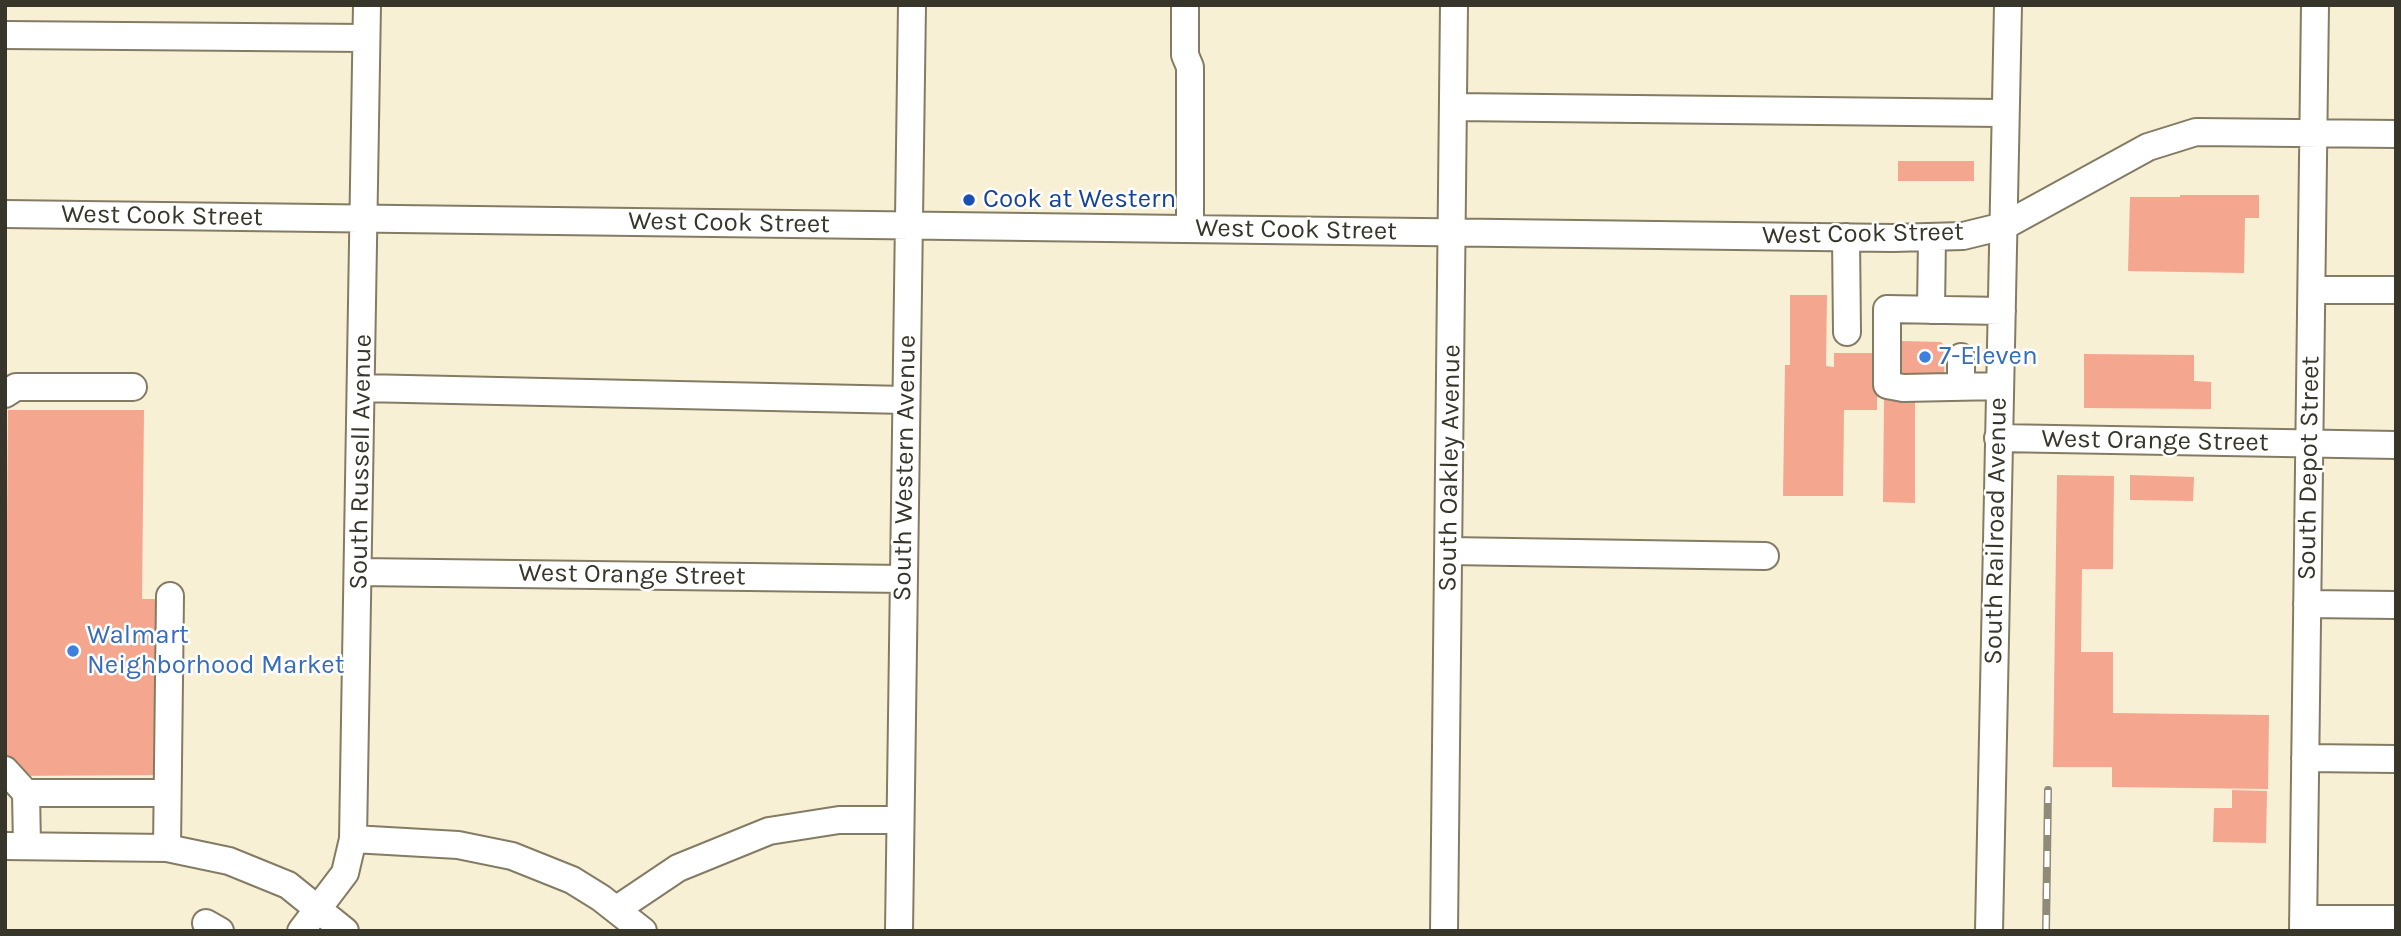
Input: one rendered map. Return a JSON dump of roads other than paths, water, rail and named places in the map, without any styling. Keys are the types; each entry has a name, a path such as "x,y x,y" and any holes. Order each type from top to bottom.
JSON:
{"street":[{"name":"South Russell Avenue","path":"301,931 345,873 353,839 360,572 367,5"},
{"name":"South Western Avenue","path":"899,931 912,5"},
{"path":"1185,5 1185,55 1190,67 1190,229"},
{"name":"South Oakley Avenue","path":"1444,931 1454,5"},
{"name":"South Railroad Avenue","path":"1989,931 2008,5"},
{"name":"South Depot Street","path":"2303,925 2315,5"},
{"path":"5,35 366,38"},
{"path":"1454,107 2000,113"},
{"name":"West Cook Street","path":"5,214 1846,237 1963,236 2004,226 2148,146 2196,132 2396,134"},
{"path":"1846,237 1847,332"},
{"path":"1931,310 1932,237"},
{"path":"2312,290 2396,290"},
{"path":"2000,386 1903,388 1887,384 1887,309 2002,311"},
{"path":"1961,357 1961,387"},
{"path":"5,394 16,387 133,387"},
{"path":"362,388 906,400"},
{"name":"West Orange Street","path":"1998,438 2396,445"},
{"path":"1449,551 1765,556"},
{"name":"West Orange Street","path":"360,572 904,579"},
{"path":"167,848 170,596"},
{"path":"2307,604 2396,605"},
{"path":"2305,758 2396,760"},
{"path":"5,770 26,793 166,793"},
{"path":"26,793 16,846 167,848 229,861 288,885 345,931"},
{"path":"617,909 678,868 769,831 839,820 900,820"},
{"path":"353,839 458,845 512,856 572,880 617,909 643,931"},
{"path":"2303,925 2396,919"}],"railway":[{"path":"2046,931 2048,790"}],"place":[{"name":"Cook at Western","path":"969,200"},
{"name":"7-Eleven","path":"1925,357"},
{"name":"Walmart Neighborhood Market","path":"73,651"}]}
